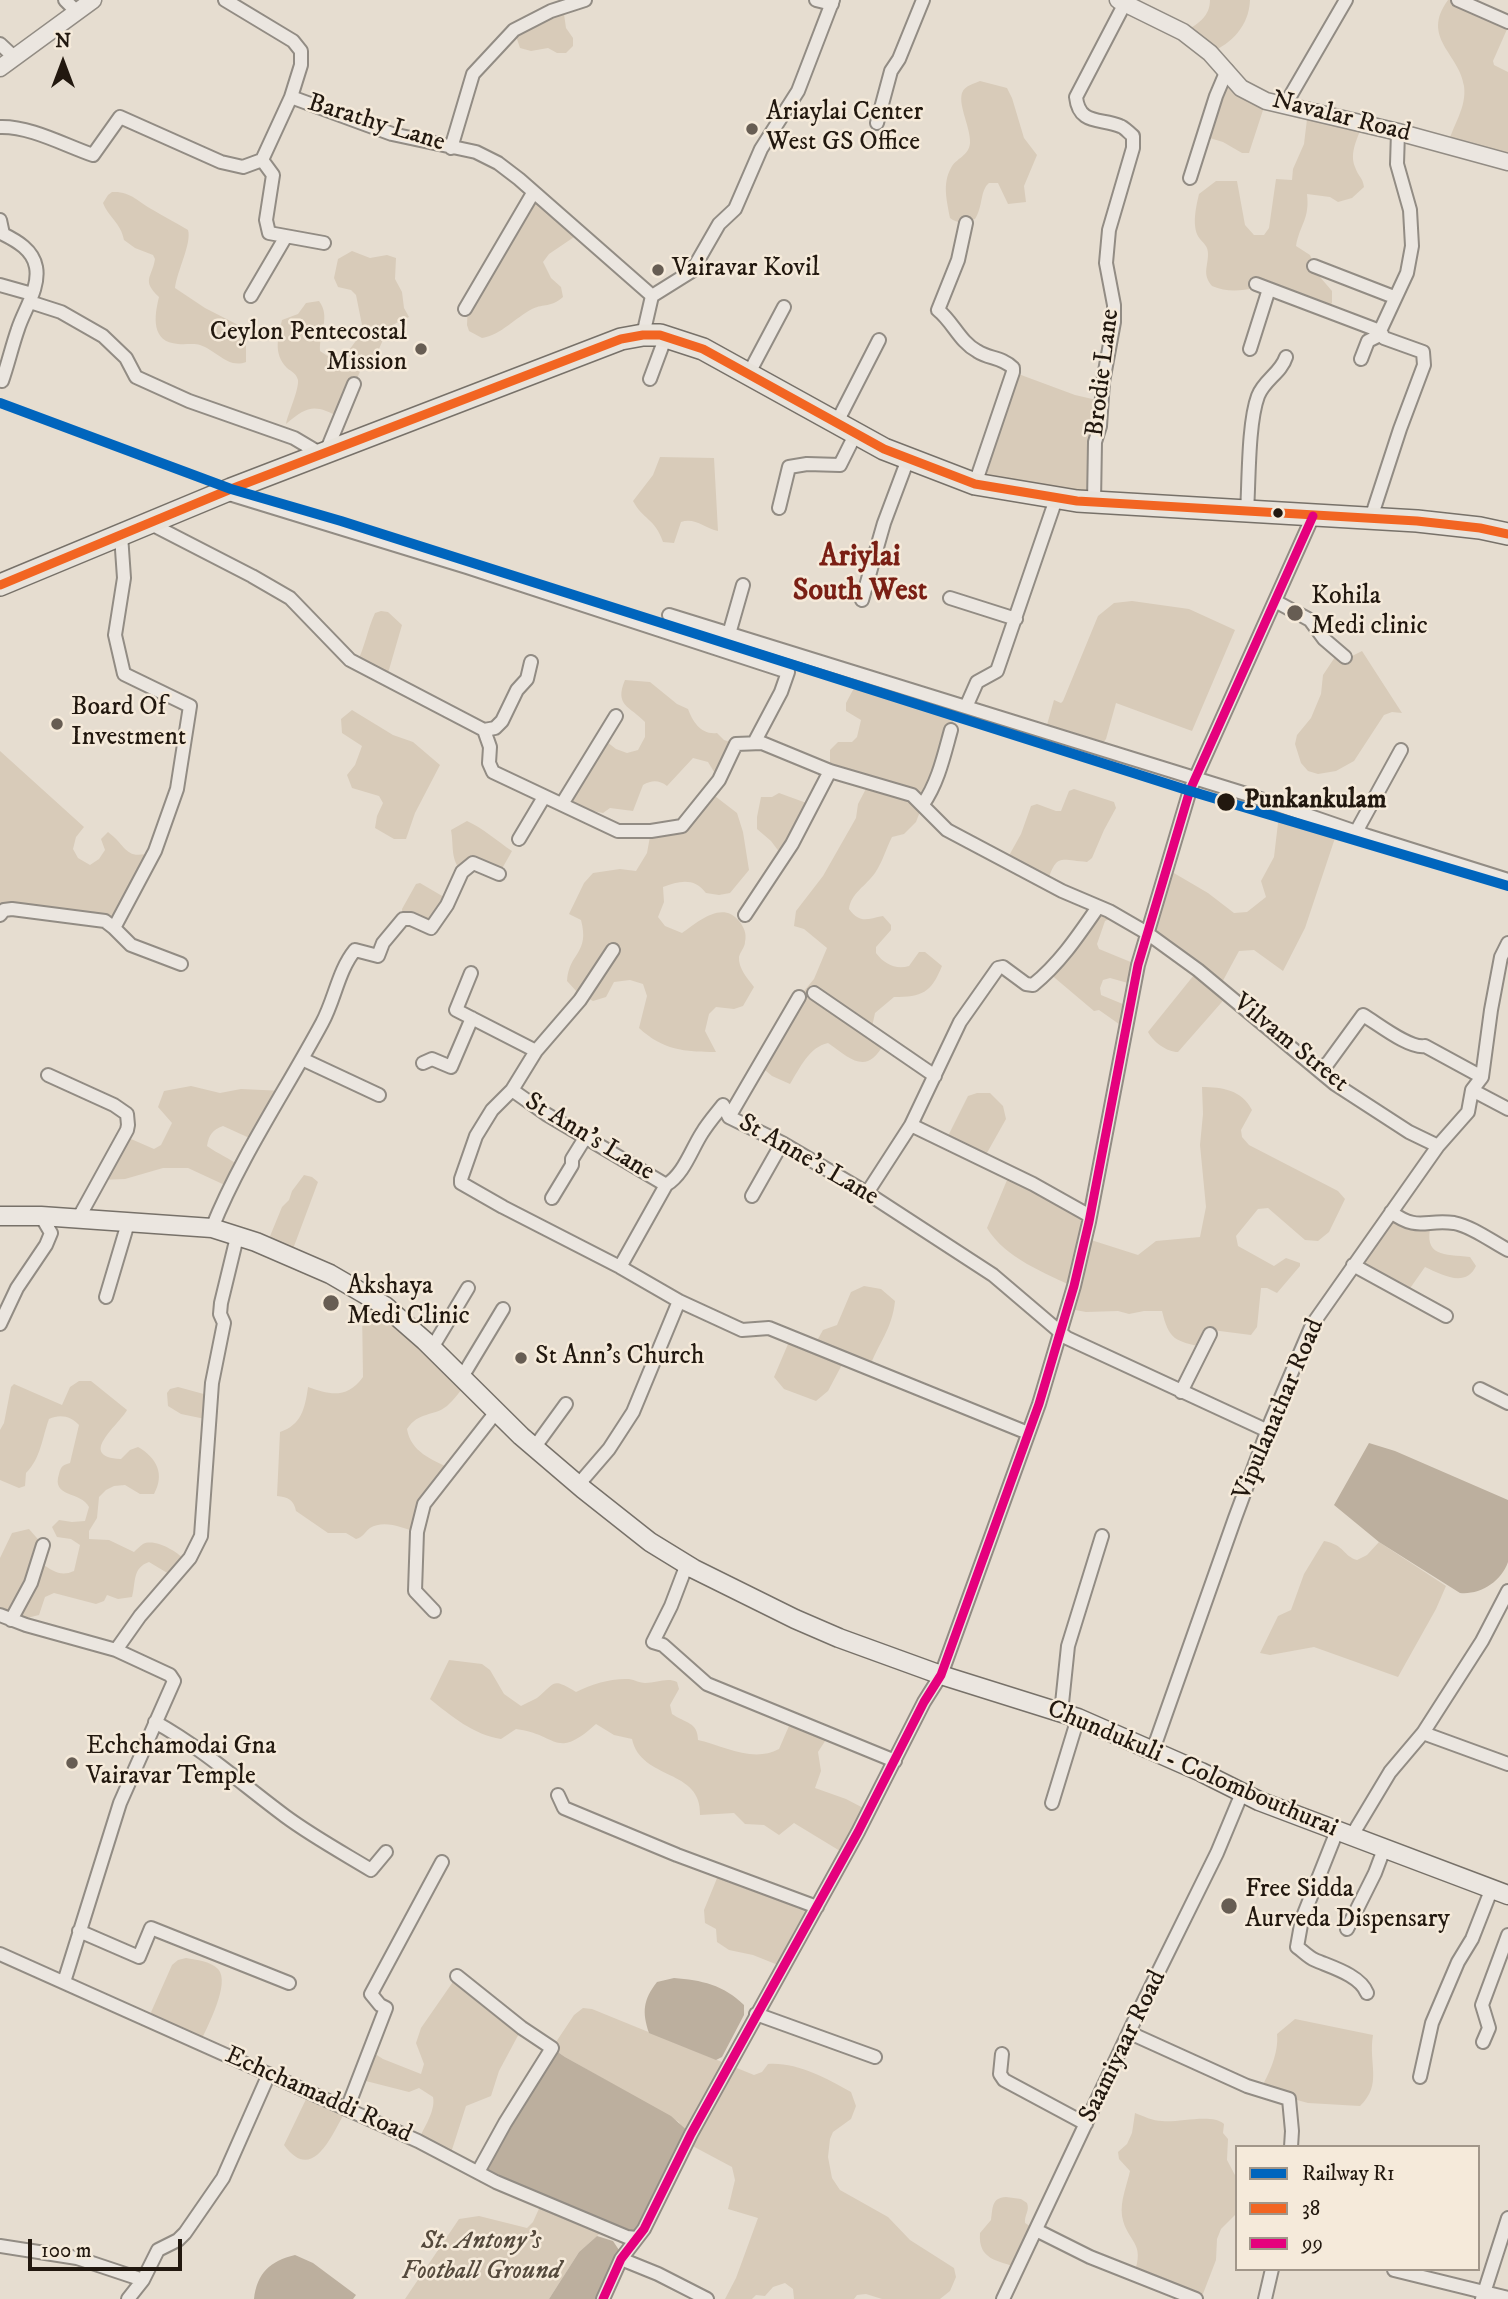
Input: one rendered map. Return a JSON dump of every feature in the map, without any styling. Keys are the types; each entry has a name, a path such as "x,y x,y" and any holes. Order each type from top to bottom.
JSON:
{"highway":[{"path":"0,585 224,492 621,339 643,334 666,336 703,349 884,449 975,484 1056,499 1371,518 1480,528 1508,534"}],"main road":[{"name":"Chundukuli - Colombouthurai","path":"0,1218 41,1216 212,1228 256,1242 330,1274 385,1306 534,1448 644,1538 687,1564 795,1619 941,1675 1070,1715 1153,1750 1242,1793 1504,1893"}],"street":[{"path":"0,68 15,58 71,6 93,0"},
{"path":"225,0 293,41 302,51 301,65 291,97"},
{"path":"451,149 473,74 514,30 551,11 585,0"},
{"path":"643,334 652,296 692,271 719,224 735,209 761,149 799,92 832,2 816,0"},
{"path":"877,123 891,71 899,59 923,0"},
{"path":"1285,105 1346,0"},
{"path":"1458,0 1508,22"},
{"name":"Navalar Road","path":"1121,2 1183,32 1227,70 1241,88 1266,100 1508,162"},
{"name":"Brodie Lane","path":"1094,502 1095,442 1100,426 1103,382 1114,322 1114,305 1106,263 1108,230 1133,148 1133,136 1121,126 1084,116 1077,108 1076,97 1121,2"},
{"path":"0,44 15,58"},
{"path":"1190,178 1227,70"},
{"name":"Barathy Lane","path":"262,160 291,97 392,134 451,149 477,152 498,163 652,296"},
{"path":"0,128 9,127 38,135 93,155 120,117 221,162 243,167 262,160 273,175 266,220 269,233 324,243"},
{"path":"1361,359 1368,341 1381,333 1394,297 1407,273 1412,246 1410,210 1397,164 1398,132"},
{"path":"465,309 533,193"},
{"path":"0,220 3,234 22,244 37,268 31,298 19,325 2,381"},
{"path":"966,223 958,260 938,310 965,343 978,353 1006,361 1013,368 975,484"},
{"path":"251,296 285,238"},
{"path":"1314,266 1394,297"},
{"path":"1256,284 1423,352 1424,365 1371,518"},
{"path":"0,285 61,312 103,336 126,358 136,377 189,401 294,438 323,454 354,384"},
{"path":"1250,349 1269,289"},
{"path":"749,373 785,307"},
{"path":"650,379 666,336"},
{"path":"837,422 879,340"},
{"path":"1247,512 1256,402 1265,383 1283,367 1286,357"},
{"path":"779,508 789,467 807,464 840,465 856,433"},
{"path":"862,600 884,523 908,459"},
{"path":"224,492 467,567 788,672 754,743"},
{"path":"966,706 978,682 997,671 1056,499"},
{"path":"603,2299 621,2259 645,2229 691,2134 941,1675 1028,1433 1060,1334 1090,1216 1138,965 1194,779 1313,516"},
{"path":"150,524 290,598 350,660 484,730 495,728 502,721 517,690 527,679 531,662"},
{"path":"114,928 155,851 177,789 190,706 124,674 115,635 124,578 121,535"},
{"path":"729,634 743,585"},
{"path":"950,598 1016,619"},
{"path":"1275,600 1310,620 1324,639 1345,657"},
{"path":"669,615 1246,794 1508,880"},
{"path":"562,804 616,716"},
{"path":"484,730 490,747 489,763 493,772 618,831 651,831 682,826 719,780 736,744 762,743 830,771 912,795 923,804 930,795 938,774 951,730"},
{"path":"1356,832 1401,750"},
{"path":"746,915 792,844 830,771"},
{"path":"519,839 544,797"},
{"name":"Vilvam Street","path":"923,804 947,830 1147,933 1198,970 1335,1084 1409,1132 1438,1146"},
{"path":"212,1228 229,1187 331,1006 344,963 355,950 378,956 383,943 403,919 411,919 431,928 447,905 462,872 473,863 499,874"},
{"path":"867,1193 911,1125 960,1022 998,968 1003,967 1026,984 1033,985 1067,952 1098,907"},
{"path":"0,915 4,910 12,909 105,921 131,945 181,964"},
{"name":"Vipulanathar Road","path":"1153,1750 1268,1431 1312,1325 1438,1146 1468,1112 1472,1090 1482,1077 1491,1010 1502,957 1508,943"},
{"path":"613,950 580,1000 536,1051 512,1090 492,1110 476,1136 461,1183 679,1301 742,1330 769,1328 1028,1433"},
{"path":"423,1063 432,1059 451,1067 472,1018 456,1010 471,973"},
{"path":"814,993 935,1076"},
{"path":"729,1117 799,997"},
{"path":"1318,1069 1328,1063 1363,1015 1409,1043 1425,1046 1482,1077"},
{"name":"St Ann's Lane","path":"472,1018 536,1051"},
{"path":"302,1059 379,1095"},
{"path":"48,1076 114,1105 127,1114 127,1130 78,1219"},
{"name":"St Ann's Lane","path":"512,1090 585,1138 666,1185"},
{"path":"1472,1090 1508,1109"},
{"name":"St Anne's Lane","path":"620,1267 666,1185 681,1170 702,1132 723,1105 729,1117 782,1143 867,1193 993,1275 1060,1334 1268,1431"},
{"path":"911,1125 1033,1184 1090,1216"},
{"path":"552,1198 585,1138"},
{"path":"752,1196 782,1143"},
{"path":"1391,1212 1407,1224 1452,1223 1465,1226 1508,1251"},
{"path":"0,1324 51,1233 41,1216"},
{"path":"106,1297 128,1223"},
{"path":"116,1650 140,1616 190,1558 201,1535 212,1383 224,1323 220,1314 221,1303 237,1237"},
{"path":"1353,1265 1446,1316"},
{"path":"432,1348 468,1288"},
{"path":"578,1485 609,1449 634,1412 679,1301"},
{"path":"462,1377 503,1309"},
{"path":"1181,1392 1210,1334"},
{"path":"1480,1389 1508,1403"},
{"path":"534,1448 566,1405"},
{"path":"434,1611 415,1591 417,1532 424,1504 496,1412"},
{"path":"1052,1803 1070,1715 1068,1646 1102,1536"},
{"path":"43,1545 32,1583 5,1618 116,1650 170,1675 174,1681 120,1803 64,1982"},
{"path":"687,1564 671,1606 653,1642 663,1645 707,1684 895,1761"},
{"path":"1367,1993 1364,1985 1333,1966 1312,1959 1297,1947 1302,1919 1344,1834 1423,1733 1482,1641 1508,1591"},
{"path":"155,1722 180,1736 236,1776 286,1818 371,1870 386,1852"},
{"path":"1423,1733 1508,1764"},
{"name":"Saamiyaar Road","path":"1003,2299 1217,1853 1242,1793"},
{"path":"558,1795 564,1808 677,1855 817,1907"},
{"path":"1347,1930 1384,1849"},
{"path":"346,2109 386,2008 371,1994 442,1862"},
{"path":"1420,2077 1432,2023 1458,1962 1504,1893"},
{"path":"79,1931 139,1957 151,1928 289,1983"},
{"path":"1483,2042 1489,2028 1482,2005 1508,1935"},
{"name":"Echchamaddi Road","path":"0,1954 346,2109 542,2202 627,2237 636,2238"},
{"path":"457,1976 522,2028 552,2048 478,2172"},
{"path":"756,2014 875,2057"},
{"path":"1130,2033 1247,2085 1289,2099 1291,2145"},
{"path":"1002,2054 1000,2074 1004,2080 1086,2124"},
{"path":"128,2299 144,2280 158,2250 178,2240 185,2233 223,2178 269,2074"},
{"path":"1483,2295 1508,2218"},
{"path":"1036,2230 1090,2257 1196,2299"},
{"path":"0,2246 77,2258 144,2280"},
{"path":"621,2259 659,2274 706,2299"},
{"path":"1265,2299 1272,2271"},
{"path":"1398,2271 1483,2295 1508,2298"}],"green space":[{"path":"1210,0 1250,0 1243,26 1232,39 1210,53 1183,32 1205,16"},
{"path":"1448,0 1458,0 1508,27 1493,61 1494,65 1508,72 1508,162 1448,145 1462,109 1464,86 1456,64 1444,45 1438,25 1440,13"},
{"path":"563,7 566,28 573,38 573,46 566,53 557,53 548,48 531,51 520,48 514,30"},
{"path":"1227,70 1266,101 1249,153 1242,153 1223,142 1203,136"},
{"path":"980,81 1007,88 1024,138 1037,155 1024,186 1026,202 1008,204 998,183 989,183 984,190 975,219 959,222 950,218 947,180 951,168 967,151 970,143 961,98 963,90"},
{"path":"1308,111 1363,123 1355,145 1353,161 1364,187 1352,198 1338,202 1330,197 1307,194 1306,216 1296,246 1310,255 1320,277 1332,291 1332,303 1326,314 1255,288 1233,290 1212,286 1206,274 1207,249 1197,234 1195,223 1199,194 1216,181 1237,181 1245,225 1254,235 1264,235 1269,228 1276,179 1292,180 1293,169 1304,144"},
{"path":"112,192 129,195 188,230 188,242 175,288 205,308 246,329 246,362 233,363 206,347 169,342 159,334 156,312 159,297 149,283 155,259 153,255 124,240 103,203"},
{"path":"533,193 580,233 549,254 543,262 551,278 561,287 563,297 554,303 532,309 502,330 482,338 469,331 468,303"},
{"path":"352,251 370,258 387,255 396,258 395,279 409,317 396,323 386,333 375,358 361,369 341,418 325,410 312,409 300,413 286,424 298,380 283,363 278,351 282,320 298,314 306,303 319,301 324,313 320,351 329,357 344,357 358,338 362,325 356,295 351,290 338,287 334,278 338,259"},
{"path":"1013,372 1075,395 1101,401 1094,502 975,484"},
{"path":"660,457 714,458 718,531 695,522 681,522 674,543 663,542 653,523 633,501 653,475"},
{"path":"1132,601 1189,609 1235,630 1192,731 1116,703 1106,739 1098,749 1045,732 1054,700 1061,703 1063,701 1098,616 1114,603"},
{"path":"388,612 402,625 386,680 356,664 375,613"},
{"path":"1362,651 1402,713 1384,715 1354,761 1336,771 1318,774 1308,771 1301,763 1295,744 1297,735 1311,718 1321,694 1323,675 1335,657 1350,657"},
{"path":"861,675 957,704 951,730 916,822 904,834 892,837 877,869 856,894 849,909 860,919 883,916 891,925 891,930 876,947 876,953 887,963 895,967 909,966 919,952 925,952 942,966 934,982 924,992 894,997 875,1013 872,1027 885,1042 872,1059 859,1062 828,1043 821,1045 801,1065 790,1084 772,1076 759,1065 799,997 814,979 827,948 804,929 794,926 796,911 823,876 856,818 858,804 869,783 830,771 830,750 838,742 852,742 857,737 861,720 846,711 846,703"},
{"path":"625,680 650,682 677,704 688,709 702,730 717,733 724,740 736,744 719,780 708,762 693,758 667,786 655,781 643,785 633,811 610,808 603,813 593,811 584,814 562,804 602,738 616,749 627,753 638,750 645,737 645,722 625,705 621,695"},
{"path":"352,710 393,735 413,742 440,765 415,813 406,839 394,839 375,828 383,803 379,796 352,788 347,775 355,765 362,746 342,733 341,719"},
{"path":"0,751 84,827 76,837 73,849 78,858 90,865 99,859 105,850 101,839 108,832 132,854 155,851 114,928 12,909 0,915"},
{"path":"1074,789 1114,802 1116,808 1092,858 1087,862 1060,860 1047,883 1006,861 1021,834 1031,806 1037,804 1061,811 1069,791"},
{"path":"711,793 737,813 749,870 730,893 706,893 691,882 663,887 664,902 658,917 665,926 682,933 710,915 725,912 732,915 744,928 746,939 739,961 754,987 743,1006 734,1009 716,1007 709,1014 705,1031 716,1052 674,1048 657,1041 639,1028 647,996 643,984 630,980 614,982 606,997 593,1001 578,993 567,981 571,964 583,940 581,920 569,914 584,883 593,873 620,869 636,871 647,853 651,831 682,826"},
{"path":"779,793 812,805 783,857 757,829 761,797 772,797"},
{"path":"1280,806 1339,826 1305,928 1283,971 1254,950 1239,951 1219,988 1228,995 1178,1052 1165,1048 1148,1032 1198,970 1147,933 1167,869 1208,893 1234,913 1247,912 1266,897 1261,881 1274,857"},
{"path":"467,821 512,851 499,874 473,863 462,872 458,867 451,830"},
{"path":"420,883 449,900 431,928 403,919 402,909 416,884"},
{"path":"1098,907 1115,916 1105,921 1097,944 1099,949 1138,965 1135,985 1110,978 1103,980 1100,988 1101,995 1130,1007 1126,1029 1099,1010 1094,1011 1049,973"},
{"path":"191,1086 220,1093 241,1089 284,1091 256,1141 223,1126 210,1136 207,1146 240,1167 229,1187 188,1168 163,1168 125,1179 99,1180 119,1145 131,1139 154,1149 161,1145 172,1123 158,1107 164,1091"},
{"path":"1202,1087 1231,1091 1248,1103 1252,1110 1241,1130 1242,1137 1249,1145 1338,1191 1345,1199 1329,1232 1318,1241 1305,1240 1268,1208 1258,1209 1236,1236 1238,1246 1274,1266 1286,1258 1300,1263 1300,1266 1277,1293 1261,1288 1257,1327 1251,1335 1204,1329 1203,1347 1175,1338 1167,1328 1162,1311 1129,1314 1070,1309 1076,1288 1015,1256 995,1239 987,1228 1010,1173 1096,1216 1091,1240 1138,1255 1156,1241 1200,1237 1206,1207 1200,1145"},
{"path":"990,1093 1003,1106 1006,1119 983,1160 945,1142 968,1096"},
{"path":"304,1175 318,1182 290,1257 266,1246 282,1207"},
{"path":"1391,1212 1431,1224 1429,1235 1433,1248 1444,1254 1470,1257 1476,1266 1472,1273 1466,1277 1453,1278 1425,1267 1406,1294 1353,1265"},
{"path":"864,1286 881,1289 895,1301 888,1328 869,1369 845,1359 828,1391 816,1401 784,1389 774,1377 791,1337 814,1346 823,1330 837,1325 851,1292"},
{"path":"355,1289 466,1384 447,1406 416,1419 407,1429 417,1449 451,1469 424,1504 417,1532 381,1524 370,1528 356,1539 346,1533 328,1533 296,1511 290,1500 277,1496 280,1432 293,1425 301,1415 308,1387 331,1393 344,1392 363,1377 362,1308"},
{"path":"79,1381 91,1381 127,1410 104,1439 102,1453 121,1459 130,1450 138,1447 150,1456 159,1473 154,1494 140,1494 125,1485 106,1490 99,1497 97,1518 89,1531 89,1539 109,1540 134,1552 143,1544 160,1544 186,1561 169,1574 149,1562 144,1565 137,1572 132,1597 118,1599 107,1595 104,1601 96,1604 54,1593 45,1597 39,1615 27,1618 0,1615 0,1558 12,1533 29,1529 43,1545 42,1564 57,1572 69,1573 74,1571 80,1545 71,1539 57,1537 52,1527 59,1520 85,1521 89,1507 80,1498 59,1487 59,1474 64,1465 70,1463 79,1425 69,1418 49,1419 38,1454 26,1473 25,1486 19,1488 0,1480 0,1430 4,1423 11,1387 14,1384 62,1405 70,1387"},
{"path":"178,1387 211,1396 210,1420 181,1414 168,1406 167,1393"},
{"path":"1324,1541 1336,1545 1357,1560 1367,1555 1379,1542 1446,1586 1398,1677 1314,1647 1270,1655 1260,1653 1278,1616 1291,1610 1304,1574"},
{"path":"449,1660 482,1664 490,1670 504,1694 521,1706 558,1683 576,1692 616,1679 645,1683 666,1680 677,1682 679,1689 670,1705 672,1714 693,1726 698,1740 749,1754 769,1753 779,1749 792,1719 829,1735 818,1752 821,1771 815,1788 869,1811 845,1854 794,1823 779,1835 764,1825 745,1824 734,1813 700,1815 698,1800 682,1781 647,1762 632,1739 614,1735 596,1724 583,1735 564,1743 516,1729 501,1739 463,1724 430,1699"},
{"path":"720,1871 817,1907 783,1967 753,1955 729,1950 717,1942 716,1929 705,1923 704,1910"},
{"path":"186,1958 211,1964 218,1969 221,1976 220,1994 200,2043 148,2019 172,1965"},
{"path":"457,1976 522,2028 499,2071 491,2096 466,2106 449,2159 418,2141 431,2114 433,2097 419,2088 409,2092 358,2079 369,2050 383,2059 421,2074 424,2064 416,2043 421,2028"},
{"path":"583,2008 592,2009 754,2075 762,2072 768,2064 779,2064 821,2076 851,2092 856,2106 851,2119 833,2132 830,2139 828,2157 832,2178 840,2190 888,2217 910,2240 954,2268 956,2277 950,2291 940,2299 882,2299 866,2294 857,2295 854,2299 794,2299 793,2289 785,2283 773,2287 765,2296 725,2299 736,2278 758,2218 728,2209 735,2180 732,2167 687,2143 679,2122 552,2048 574,2015"},
{"path":"1295,2019 1373,2035 1373,2082 1367,2098 1360,2106 1308,2103 1260,2090 1275,2056 1277,2034"},
{"path":"309,2093 347,2109 321,2151 305,2160 295,2156 284,2145"},
{"path":"1135,2113 1159,2121 1212,2119 1224,2124 1223,2133 1228,2139 1227,2160 1235,2175 1235,2215 1221,2229 1217,2239 1216,2260 1201,2299 1134,2274 1137,2248 1122,2216 1130,2171 1119,2159 1118,2152 1127,2144"},
{"path":"1006,2197 1021,2199 1027,2203 1025,2223 1036,2230 1018,2268 990,2258 980,2242 980,2233 991,2220 995,2202"},
{"name":"St. Antony's Football Ground","path":"542,2202 606,2228 579,2252 549,2299 405,2299 459,2219 479,2216 527,2228 533,2222"}],"shaded area":[{"path":"1369,1443 1395,1451 1508,1500 1508,1562 1495,1581 1475,1592 1460,1593 1379,1542 1334,1505"},
{"path":"674,1978 712,1985 744,2005 744,2015 722,2057 716,2060 649,2033 645,2019 646,2001 657,1982"},
{"path":"552,2048 671,2116 691,2134 636,2238 478,2172"},
{"path":"597,2236 613,2241 621,2253 603,2299 549,2299 579,2252"},
{"path":"295,2255 313,2263 356,2295 353,2299 254,2299 258,2282 266,2270 278,2261"}],"rail line":[{"name":"R1","path":"0,403 231,489 341,521 1190,791 1508,886"}],"transit line":[{"name":"38","path":"0,585 231,489 621,339 643,335 660,335 703,349 884,449 975,484 1077,501 1417,521 1508,534"},
{"name":"99","path":"603,2299 621,2259 644,2229 691,2134 858,1832 924,1702 941,1675 1039,1404 1074,1286 1089,1222 1138,965 1190,790 1313,516"}],"place":[{"name":"Ariaylai Center West GS Office","path":"752,129"},
{"name":"Vairavar Kovil","path":"658,270"},
{"name":"Ceylon Pentecostal Mission","path":"421,349"},
{"name":"Kohila Medi clinic","path":"1295,613"},
{"name":"Board Of Investment","path":"57,724"},
{"name":"Punkankulam","path":"1226,802"},
{"name":"Akshaya Medi Clinic","path":"331,1303"},
{"name":"St Ann's Church","path":"521,1358"},
{"name":"Echchamodai Gna Vairavar Temple","path":"72,1763"},
{"name":"Free Sidda Aurveda Dispensary","path":"1229,1906"}],"district":[{"name":"Ariylai South West","path":"860,576"}]}
